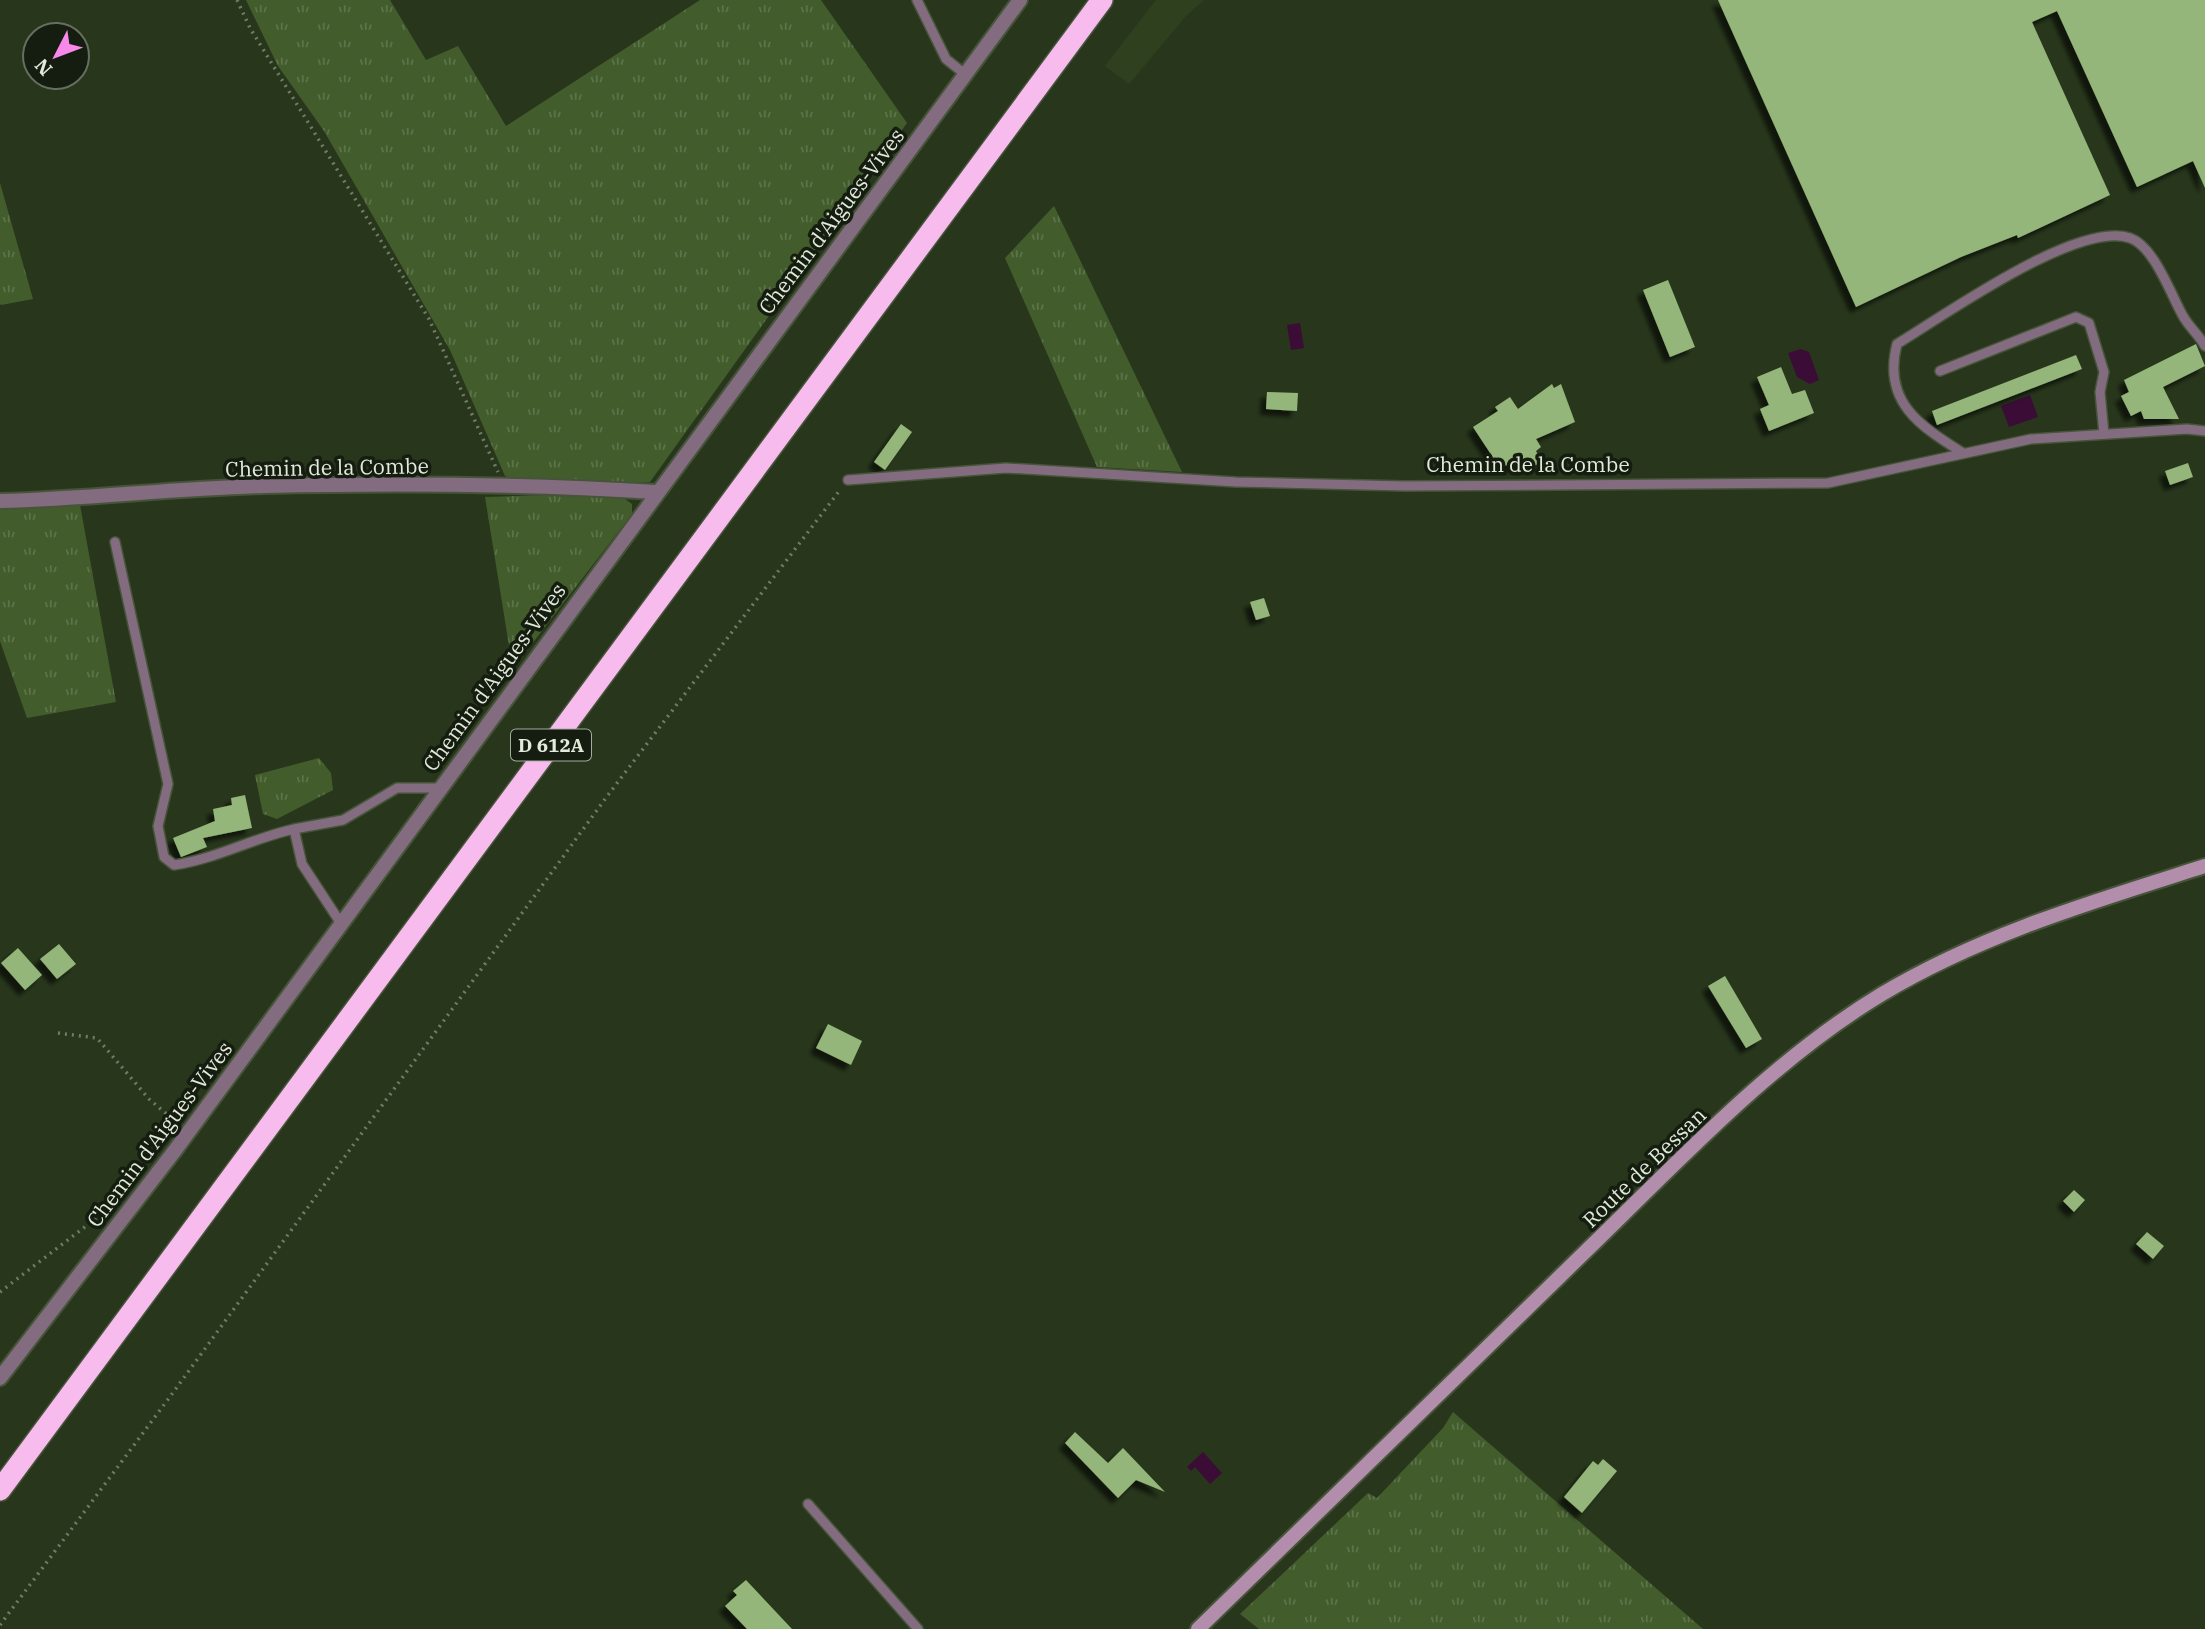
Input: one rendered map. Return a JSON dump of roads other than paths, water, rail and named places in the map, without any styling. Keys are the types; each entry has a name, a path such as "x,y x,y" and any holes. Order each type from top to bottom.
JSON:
{"highway":[{"name":"D 612A","path":"0,1490 1102,0"}],"street":[{"name":"Chemin d'Aigues-Vives","path":"0,1377 190,1130 438,788 1020,0"},
{"name":"Chemin de la Combe","path":"0,500 88,499 261,486 504,487 656,492"},
{"name":"Route de Bessan","path":"1198,1629 1682,1157 1792,1058 1882,994 1984,943 2071,909 2205,866"}],"lane":[{"path":"918,0 946,58 966,75"},
{"path":"1963,453 1919,425 1901,398 1892,366 1897,344 2046,254 2105,234 2132,238 2157,265 2184,319 2205,346"},
{"path":"1940,372 2076,317 2089,323 2102,356 2104,372 2100,392 2104,434"},
{"name":"Chemin de la Combe","path":"848,480 1006,468 1236,482 1405,486 1828,483 2031,439 2188,429 2205,431"},
{"path":"115,542 168,784 158,826 164,857 174,865 200,861 262,836 343,820 397,788 438,788"},
{"path":"294,829 302,864 340,922"},
{"path":"808,1504 918,1629"}]}
